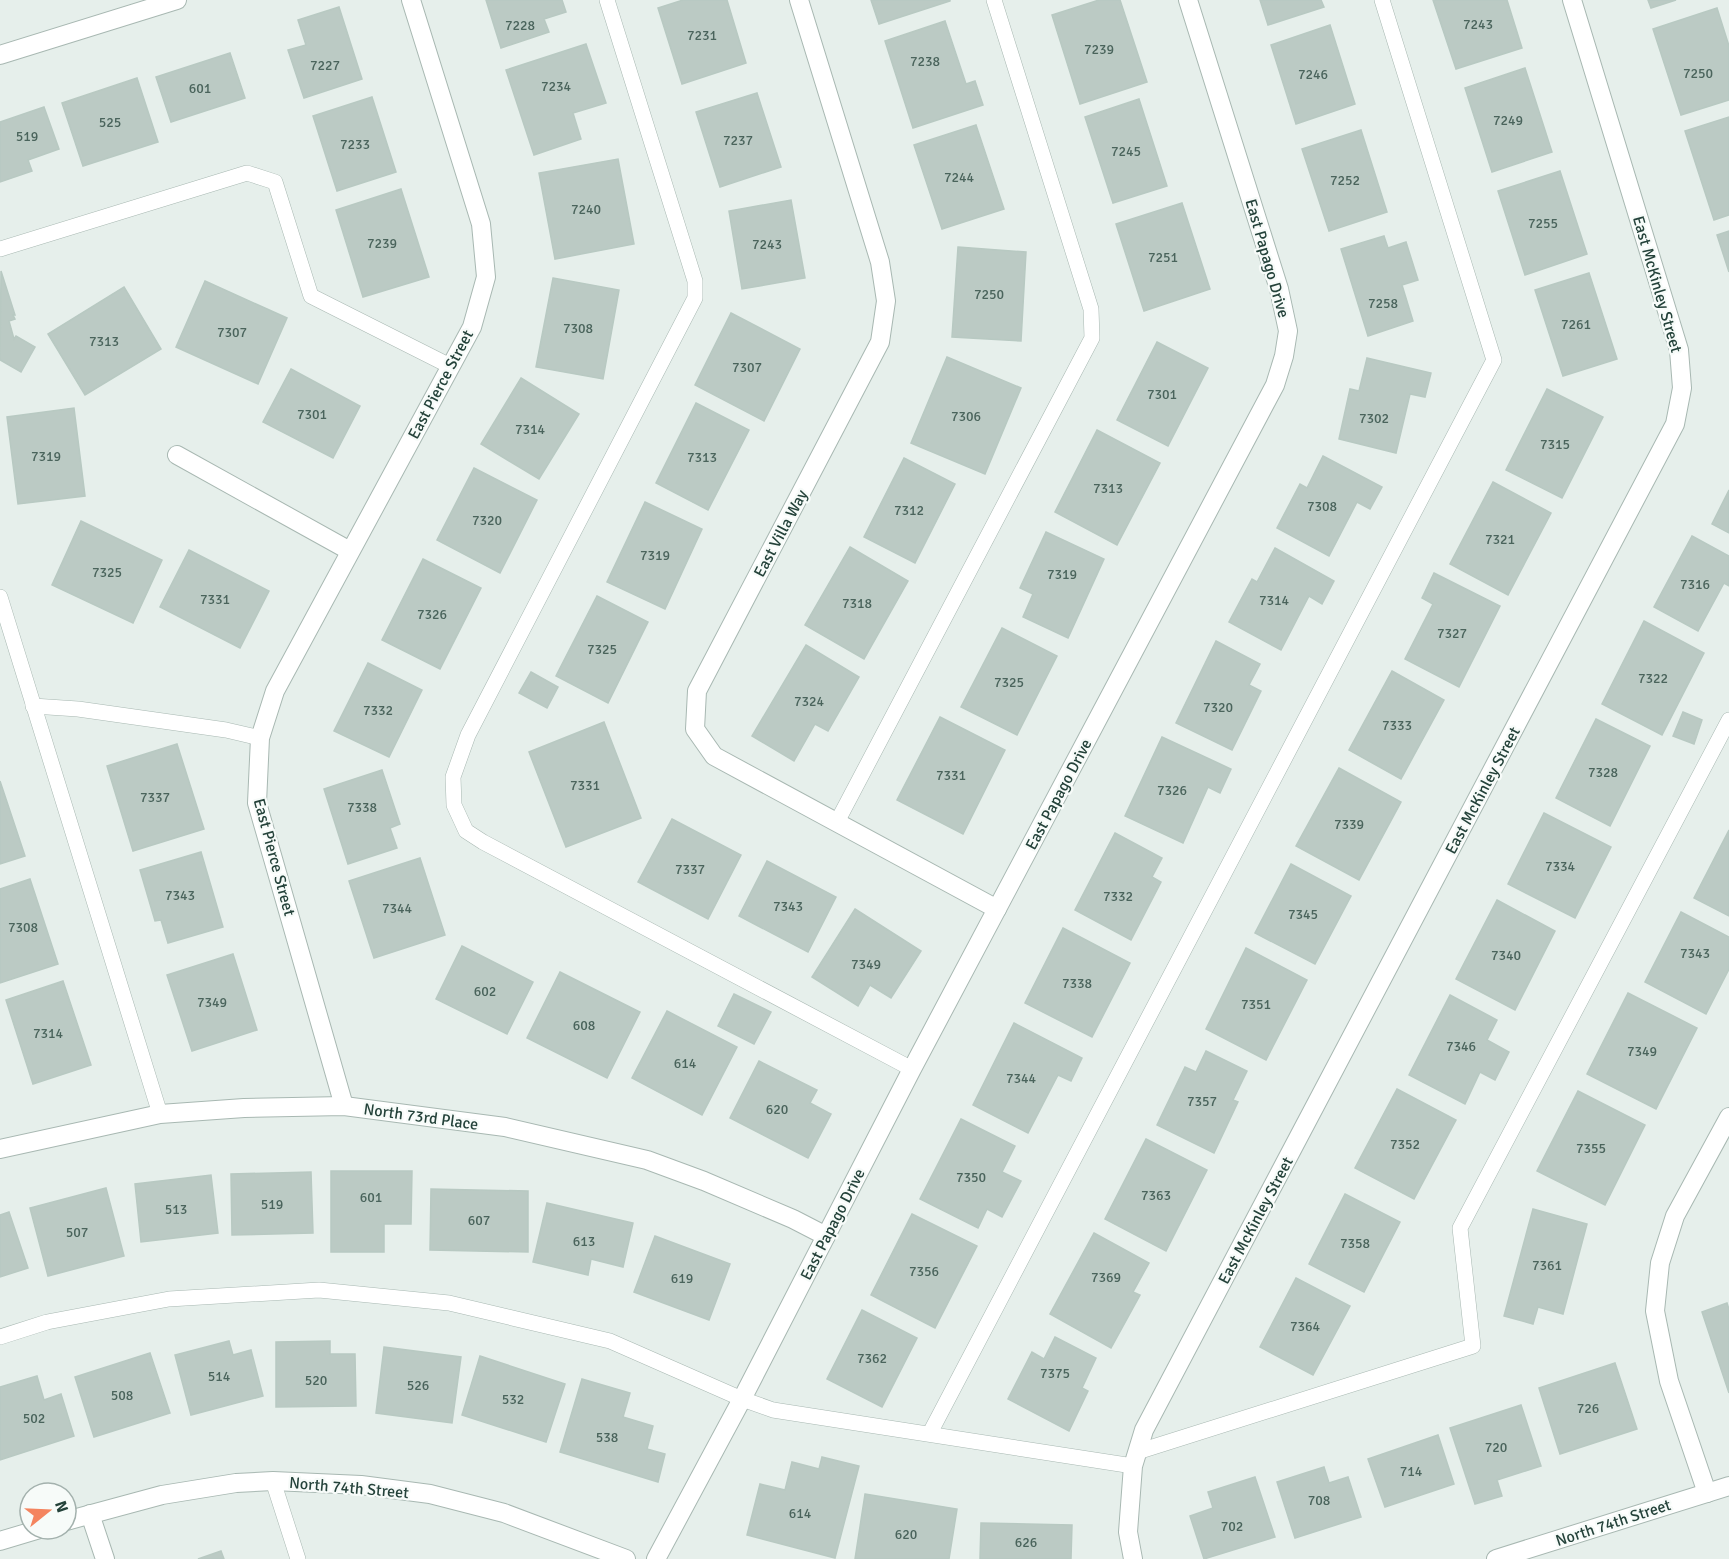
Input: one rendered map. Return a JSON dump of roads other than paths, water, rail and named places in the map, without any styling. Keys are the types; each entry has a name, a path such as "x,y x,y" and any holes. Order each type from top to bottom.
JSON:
{"street":[{"path":"0,55 177,0"},
{"name":"East Pierce Street","path":"344,1106 257,803 260,738 275,691 472,327 486,277 481,224 411,0"},
{"name":"East Villa Way","path":"799,0 880,262 886,301 880,342 698,691 695,729 714,756 997,909"},
{"name":"East Papago Drive","path":"656,1559 742,1399 912,1069 1275,385 1284,356 1288,331 1279,289 1188,0"},
{"name":"East McKinley Street","path":"1133,1559 1128,1532 1135,1459 1144,1430 1675,424 1682,388 1680,350 1572,0"},
{"path":"177,455 350,551"},
{"name":"North 73rd Place","path":"0,1149 160,1114 244,1108 344,1106 505,1127 647,1161 714,1185 826,1236"},
{"path":"1707,1493 1669,1381 1655,1311 1660,1263 1675,1216 1729,1117"},
{"name":"North 74th Street","path":"78,1518 162,1495 236,1483 273,1481 361,1485 430,1494 504,1513 626,1559"},
{"name":"North 74th Street","path":"1496,1559 1729,1486"},
{"path":"90,1514 105,1559"},
{"path":"0,1541 18,1536"}],"lane":[{"path":"607,0 695,281 695,298 468,735 453,777 454,805 466,831 483,842 912,1069"},
{"path":"837,822 1092,338 1091,309 994,0"},
{"path":"930,1433 1494,360 1382,0"},
{"path":"0,249 247,172 275,182 311,296 450,366"},
{"path":"0,597 160,1114"},
{"path":"33,706 78,709 225,730 260,738"},
{"path":"0,1337 47,1322 169,1299 320,1290 449,1303 610,1341 742,1399 773,1410 1135,1459 1473,1347 1460,1228 1729,720"},
{"path":"273,1481 298,1559"}]}
